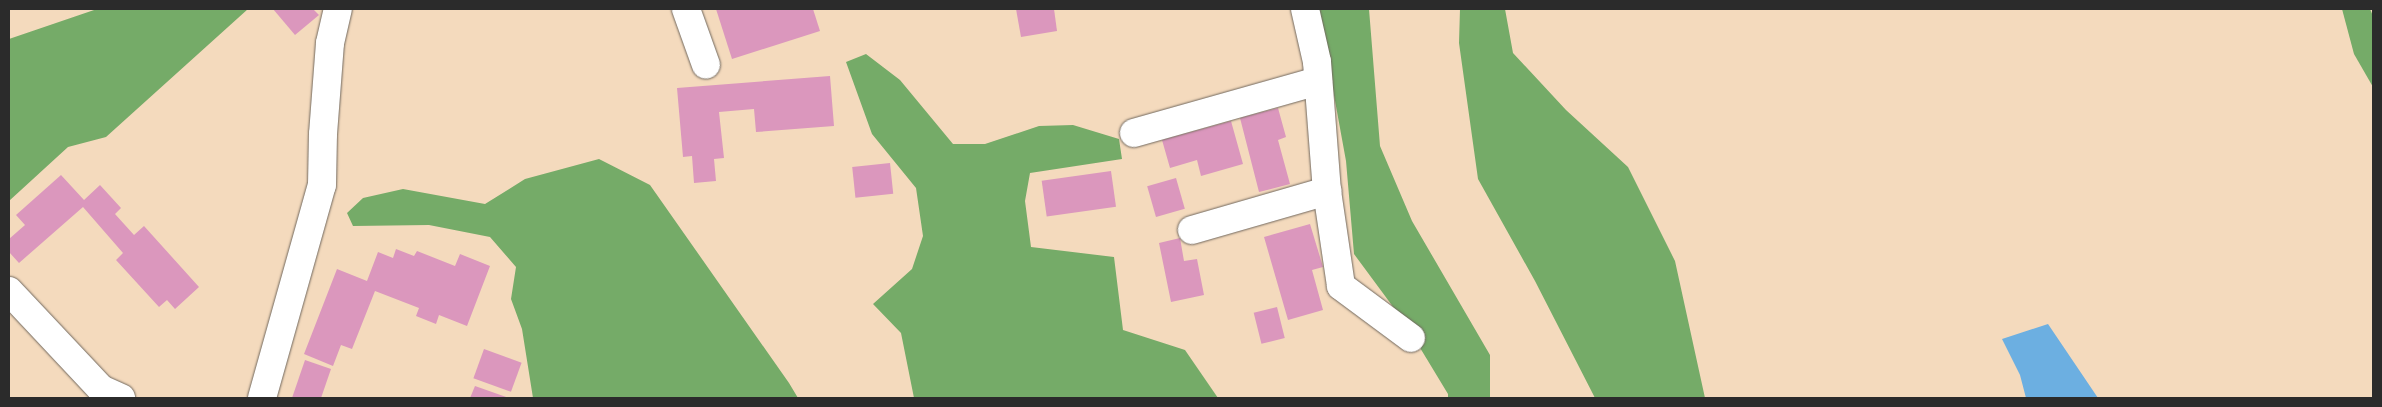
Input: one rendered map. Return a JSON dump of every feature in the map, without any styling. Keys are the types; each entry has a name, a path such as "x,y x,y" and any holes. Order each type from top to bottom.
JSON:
{"street":[{"path":"262,398 322,185 323,134 330,43 338,9"},
{"path":"686,9 706,65"},
{"path":"1305,9 1317,62 1328,191 1341,286 1411,338"},
{"path":"1134,133 1318,81"},
{"path":"1192,230 1328,191"},
{"path":"9,291 101,389 121,398"}],"green space":[{"path":"97,9 248,9 106,137 68,147 9,201 9,39"},
{"path":"1316,9 1369,9 1380,146 1412,221 1490,355 1490,398 1448,398 1448,394 1405,323 1354,254 1346,161 1321,24"},
{"path":"1460,9 1505,9 1513,53 1566,110 1628,167 1675,261 1705,398 1595,398 1535,281 1478,179 1459,43"},
{"path":"2342,9 2370,9 2373,16 2373,87 2354,54"},
{"path":"866,54 900,80 953,144 985,144 1039,126 1073,125 1119,139 1122,159 1030,173 1025,201 1031,247 1114,257 1123,330 1185,350 1218,398 914,398 901,333 873,304 912,269 923,236 916,188 872,134 846,62"},
{"path":"599,159 650,185 798,398 533,398 522,329 511,299 516,267 490,237 429,225 353,226 347,213 363,198 403,189 485,204 525,179"}],"water":[{"path":"2048,324 2098,398 2026,398 2020,375 2002,339"}],"building":[{"path":"273,9 313,9 319,15 295,35"},
{"path":"716,9 813,9 820,31 732,59"},
{"path":"1016,9 1054,9 1057,31 1021,37"},
{"path":"830,76 834,126 756,132 754,109 719,112 724,158 714,159 716,181 694,183 692,156 683,157 677,88"},
{"path":"1278,108 1286,137 1278,140 1290,184 1259,192 1240,118"},
{"path":"1231,121 1243,164 1201,176 1197,160 1170,168 1162,140"},
{"path":"890,163 893,194 855,198 852,167"},
{"path":"1111,171 1116,207 1047,216 1042,181"},
{"path":"61,175 84,200 100,185 121,208 115,214 134,235 144,226 199,287 175,309 167,300 159,307 116,260 123,253 83,207 19,263 9,252 9,239 25,225 16,215"},
{"path":"1176,178 1185,209 1156,217 1147,186"},
{"path":"1310,224 1323,267 1312,270 1323,310 1288,320 1264,237"},
{"path":"1180,238 1184,261 1197,259 1204,295 1171,302 1159,243"},
{"path":"396,249 414,256 417,251 455,266 460,254 490,266 467,326 439,315 436,324 416,316 419,308 375,291 352,349 341,345 333,366 304,354 337,269 367,281 378,252 393,258"},
{"path":"1277,307 1285,338 1261,344 1254,313"},
{"path":"484,349 522,363 511,392 473,378"},
{"path":"305,360 331,369 321,398 292,398"},
{"path":"475,386 509,398 470,398"}]}
